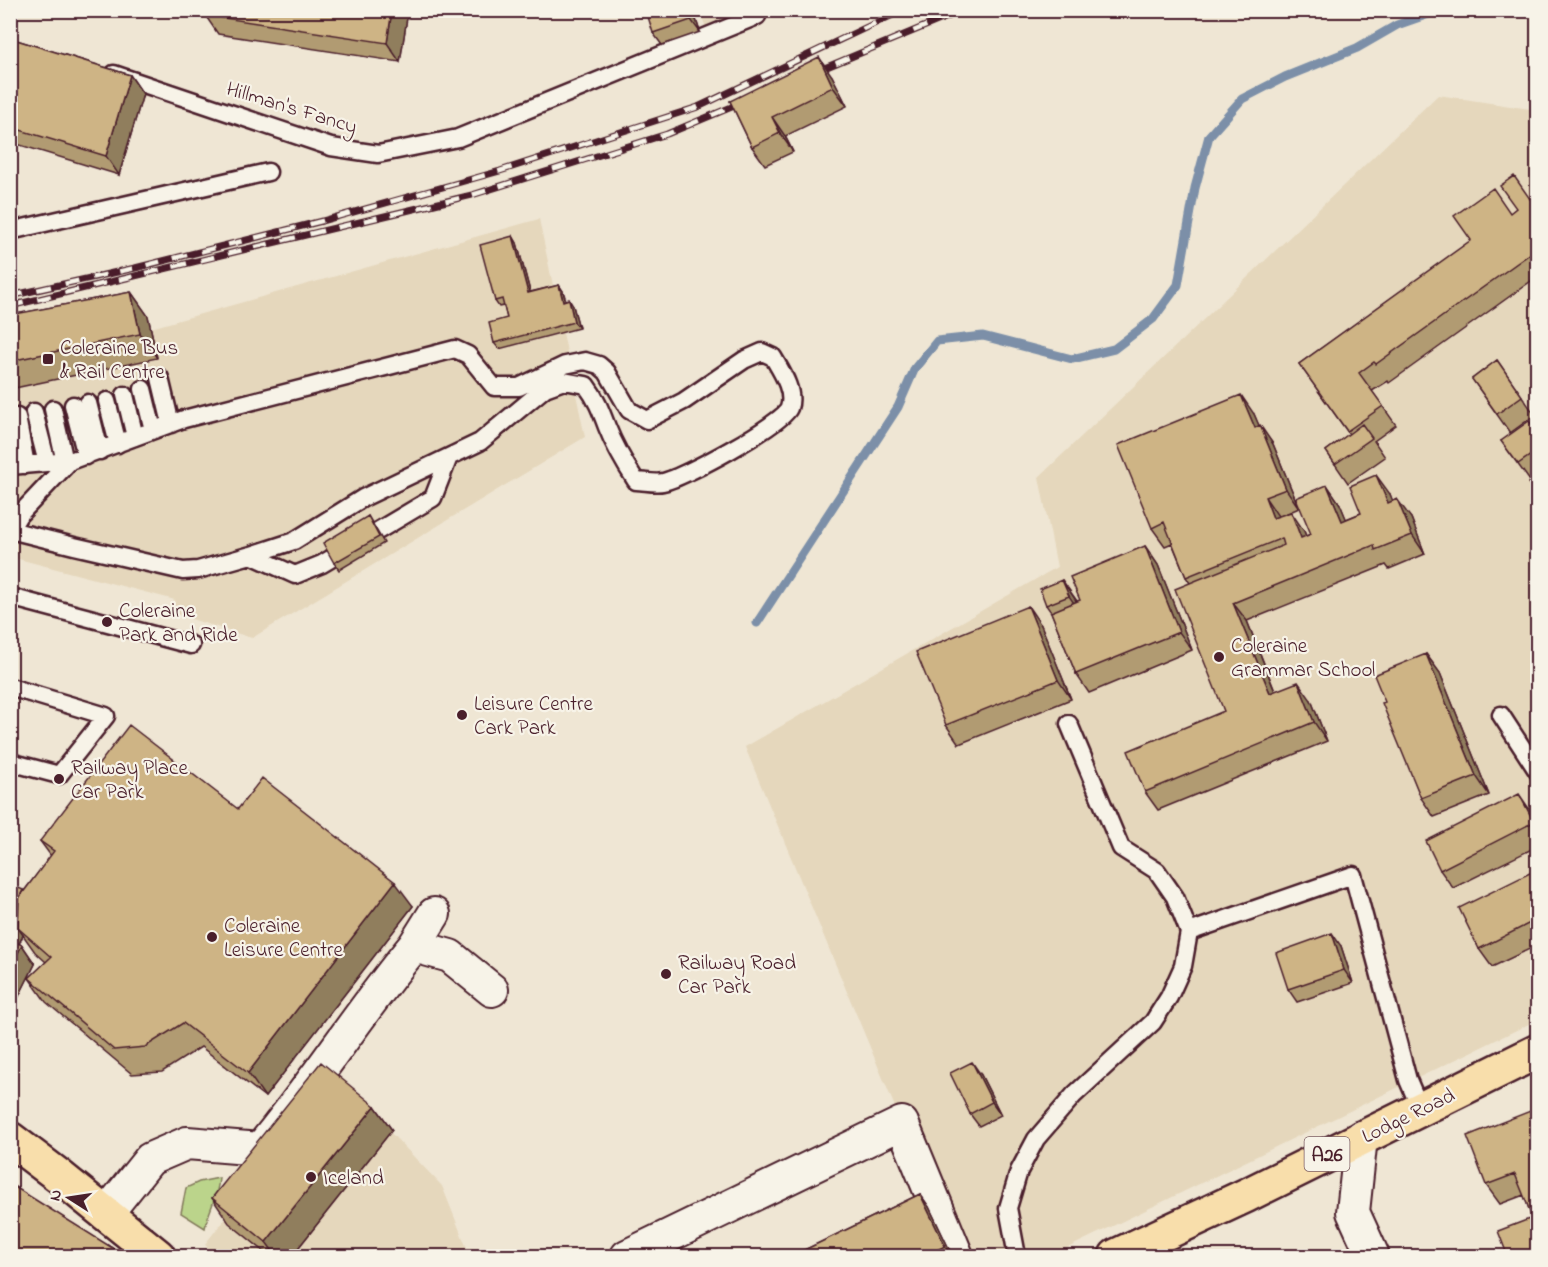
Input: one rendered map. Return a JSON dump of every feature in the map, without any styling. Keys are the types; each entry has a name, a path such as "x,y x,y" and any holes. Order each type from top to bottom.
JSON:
{"main road":[{"name":"Lodge Road","path":"1132,1253 1361,1137 1538,1051"},
{"path":"10,1139 158,1257"}],"street":[{"path":"106,1214 150,1158 187,1143 260,1149 298,1104 383,984 414,946 434,914"},
{"path":"414,946 450,956 492,990"},
{"path":"627,1257 902,1123 957,1257"},
{"path":"1361,1137 1353,1212 1373,1257"}],"lane":[{"name":"Hillman's Fancy","path":"99,69 331,147 378,154 458,138 757,16 756,10"},
{"path":"10,231 268,172"},
{"path":"17,417 18,465 47,463 80,457 178,421 455,349 468,355 494,387 519,387 565,365 585,361 595,363 607,372 629,410 647,420 684,400 744,360 762,352 773,357 792,395 789,410 780,419 726,453 663,482 636,481 607,428 603,412 594,394 586,385 564,381 545,388 480,442 363,498 294,541 198,570 183,571 10,530 19,515 80,457 81,404"},
{"path":"160,378 178,421"},
{"path":"143,389 153,430"},
{"path":"125,395 135,437"},
{"path":"107,401 118,444"},
{"path":"53,409 80,457"},
{"path":"34,412 47,463"},
{"path":"251,555 295,575 322,564 432,498 449,457"},
{"path":"10,597 191,645"},
{"path":"10,687 106,716 58,775 10,762"},
{"path":"1502,715 1538,772"},
{"path":"1017,1257 1008,1209 1019,1171 1036,1138 1074,1095 1153,1022 1169,997 1183,966 1189,932 1175,897 1157,871 1121,848 1069,724"},
{"path":"1189,932 1353,875 1408,1080 1420,1108"}],"shaded area":[{"path":"699,10 755,11 707,30"},
{"name":"Coleraine Grammar School","path":"1438,95 1537,110 1537,1020 1051,1256 957,1256 745,747 1057,567 1039,477"},
{"path":"539,219 585,437 252,638 172,613 175,600 11,557 10,389 157,358 151,328"},
{"path":"337,1077 442,1186 470,1256 213,1256 205,1244"}],"green space":[{"path":"219,1178 205,1228 181,1213 186,1188 199,1182"}],"building":[{"path":"206,10 392,10 387,43 205,15"},
{"path":"646,10 688,10 691,20 653,33"},
{"path":"10,38 130,75 106,156 10,127"},
{"path":"819,57 833,87 772,117 780,133 752,147 730,101"},
{"path":"1514,176 1530,199 1538,193 1538,248 1376,364 1374,362 1359,373 1383,406 1347,431 1299,364 1471,240 1454,216 1493,188 1510,213 1516,208 1500,186"},
{"path":"513,236 528,293 559,285 563,301 569,299 574,322 494,343 489,323 507,318 502,299 495,301 480,245"},
{"path":"131,292 140,334 10,361 10,315"},
{"path":"1497,360 1522,396 1497,414 1472,379"},
{"path":"1241,395 1255,428 1260,425 1286,489 1265,497 1273,518 1291,512 1301,538 1311,534 1296,498 1327,485 1342,521 1361,513 1350,486 1376,475 1388,503 1397,499 1412,535 1375,550 1374,545 1233,603 1270,693 1298,682 1314,722 1145,792 1128,751 1224,711 1175,589 1284,545 1282,538 1186,577 1164,522 1152,528 1118,445"},
{"path":"1529,421 1538,432 1538,450 1518,464 1501,441"},
{"path":"1362,424 1372,438 1335,464 1326,451"},
{"path":"1538,476 1538,496 1528,483"},
{"path":"368,516 379,537 334,563 323,543"},
{"path":"1145,546 1179,632 1076,674 1051,612 1080,600 1070,577"},
{"path":"1062,580 1069,596 1046,605 1040,589"},
{"path":"1028,606 1058,680 946,725 916,652"},
{"path":"1426,654 1476,776 1421,798 1382,703 1385,702 1374,675"},
{"name":"Coleraine Leisure Centre","path":"129,725 238,809 262,778 395,882 248,1073 183,1023 145,1047 114,1050 29,978 51,957 18,928 19,898 54,851 40,841"},
{"path":"1519,794 1534,822 1440,870 1426,841"},
{"path":"1538,869 1538,919 1479,949 1459,908"},
{"path":"10,884 23,890 10,914"},
{"path":"1332,933 1344,970 1288,989 1276,953"},
{"path":"10,940 22,945 10,968"},
{"path":"321,1062 375,1106 266,1242 212,1198"},
{"path":"972,1062 992,1102 970,1114 950,1073"},
{"path":"1538,1108 1538,1231 1515,1174 1486,1185 1467,1136"},
{"path":"10,1184 127,1257 10,1257"},
{"path":"920,1194 945,1246 923,1257 790,1257"},
{"path":"1532,1218 1538,1231 1538,1257 1508,1257 1498,1231"}],"waterway":[{"path":"757,623 898,407 915,368 937,341 983,336 1072,359 1114,349 1153,319 1178,285 1195,188 1209,136 1242,99 1285,77 1357,48 1397,25 1440,10"}],"railway":[{"path":"10,296 135,268 322,221 500,171 698,107 903,10"},
{"path":"810,74 964,10"},
{"path":"10,306 472,195 667,134 746,101"}],"place":[{"name":"Coleraine Bus & Rail Centre","path":"48,359"},
{"name":"Coleraine Park and Ride","path":"107,622"},
{"name":"Coleraine Grammar School","path":"1219,657"},
{"name":"Leisure Centre Cark Park","path":"462,715"},
{"name":"Railway Place Car Park","path":"59,779"},
{"name":"Coleraine Leisure Centre","path":"212,937"},
{"name":"Railway Road Car Park","path":"666,974"},
{"name":"Iceland","path":"311,1177"}]}
